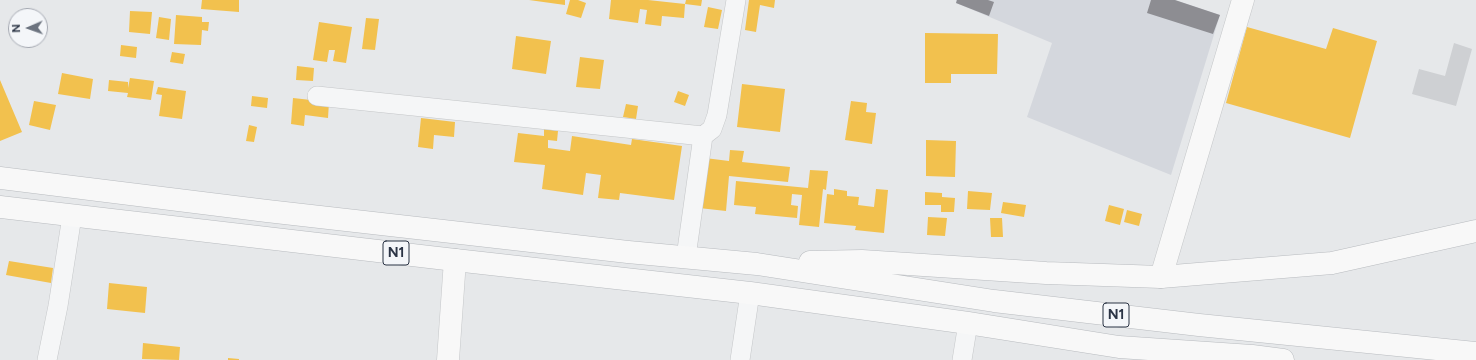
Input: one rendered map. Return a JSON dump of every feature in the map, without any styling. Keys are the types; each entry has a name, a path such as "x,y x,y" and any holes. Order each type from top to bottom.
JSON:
{"main road":[{"path":"1161,277 1243,0"},
{"name":"N1","path":"0,178 267,211 628,252 757,264 1002,302 1199,325 1476,354"},
{"name":"N1","path":"0,207 455,260 750,292 968,323 1119,347 1252,356 1283,360"},
{"path":"757,264 862,261 1046,273 1161,277 1332,263 1476,231"},
{"path":"448,360 455,260"},
{"path":"1119,347 1150,360"}],"street":[{"path":"317,96 703,136 712,129 717,115 736,0"},
{"path":"686,257 703,136"},
{"path":"47,360 58,306 72,216"},
{"path":"740,360 750,292"},
{"path":"962,360 968,323"}],"shaded area":[{"path":"956,0 1175,0 1220,15 1171,175 1027,117 1052,43 956,3"}],"building: Moradias":[{"path":"202,0 239,0 239,12 201,9"},
{"path":"529,0 565,0 565,5"},
{"path":"570,0 578,0 586,3 581,18 566,14"},
{"path":"611,0 648,0 685,4 684,18 662,16 661,26 645,24 647,10 640,9 638,23 609,19"},
{"path":"686,0 702,0 701,6 685,4"},
{"path":"749,0 775,0 774,8 760,5 756,32 745,30"},
{"path":"708,7 722,10 718,29 704,27"},
{"path":"130,11 152,12 150,34 129,32"},
{"path":"176,15 202,17 202,22 209,22 208,31 202,30 201,45 174,44"},
{"path":"159,17 171,19 169,40 156,38"},
{"path":"366,18 379,19 375,50 362,49"},
{"path":"319,22 352,27 346,63 333,61 335,50 329,50 327,62 313,60"},
{"path":"1247,27 1326,49 1333,28 1377,41 1350,138 1226,103"},
{"path":"925,33 998,34 997,74 951,74 951,83 925,83"},
{"path":"516,36 551,41 546,74 512,69"},
{"path":"121,45 137,47 136,58 120,56"},
{"path":"172,52 185,54 183,64 170,62"},
{"path":"580,57 604,60 600,89 576,87"},
{"path":"297,66 314,68 313,81 296,80"},
{"path":"62,73 93,79 90,99 58,94"},
{"path":"130,78 154,81 151,100 127,97 128,93 108,91 109,80 128,82 128,88"},
{"path":"0,80 22,132 0,141"},
{"path":"742,84 785,89 780,132 737,127"},
{"path":"158,87 186,91 182,119 159,116 162,95 156,94"},
{"path":"678,91 689,95 685,106 674,102"},
{"path":"252,96 268,98 267,108 251,106"},
{"path":"293,98 329,102 328,118 305,115 304,126 291,124"},
{"path":"34,101 56,105 50,130 29,125"},
{"path":"851,101 867,103 866,112 876,113 872,144 845,140"},
{"path":"626,104 638,106 636,119 623,117"},
{"path":"421,118 455,122 454,137 434,135 433,149 418,147"},
{"path":"249,125 257,127 254,142 246,141"},
{"path":"544,129 558,131 557,141 548,140 548,148 570,151 572,136 631,145 632,139 682,146 674,200 620,193 619,200 598,198 601,175 586,173 583,195 542,189 545,165 514,162 518,133 544,136"},
{"path":"926,140 956,141 955,177 926,176"},
{"path":"730,150 744,151 742,162 790,167 788,182 729,176 726,211 699,208 705,158 729,161"},
{"path":"810,170 828,171 826,190 823,189 819,227 799,225 802,195 792,194 791,205 798,206 797,218 755,214 756,207 734,205 736,181 808,188"},
{"path":"834,189 847,191 847,196 859,197 858,205 874,207 876,189 888,190 884,233 855,230 856,226 824,223 827,194 834,195"},
{"path":"968,191 992,193 990,210 967,209"},
{"path":"925,192 942,193 942,197 955,198 954,212 941,212 941,205 925,205"},
{"path":"1003,202 1026,205 1024,217 1001,213"},
{"path":"1109,205 1124,209 1120,225 1105,221"},
{"path":"1127,210 1142,214 1139,226 1124,222"},
{"path":"928,217 947,218 945,236 927,235"},
{"path":"990,218 1002,218 1003,237 991,237"},
{"path":"9,261 53,268 51,283 6,275"},
{"path":"109,283 147,287 145,313 107,309"},
{"path":"143,343 180,347 179,360 142,359"},
{"path":"228,358 239,359 239,360 228,360"}],"building: Indústria":[{"path":"957,0 988,0 994,2 989,16 956,3"},
{"path":"1151,0 1175,0 1220,15 1213,34 1147,13"}],"building: Outros":[{"path":"1454,43 1472,49 1456,106 1412,94 1419,69 1445,76"}]}
